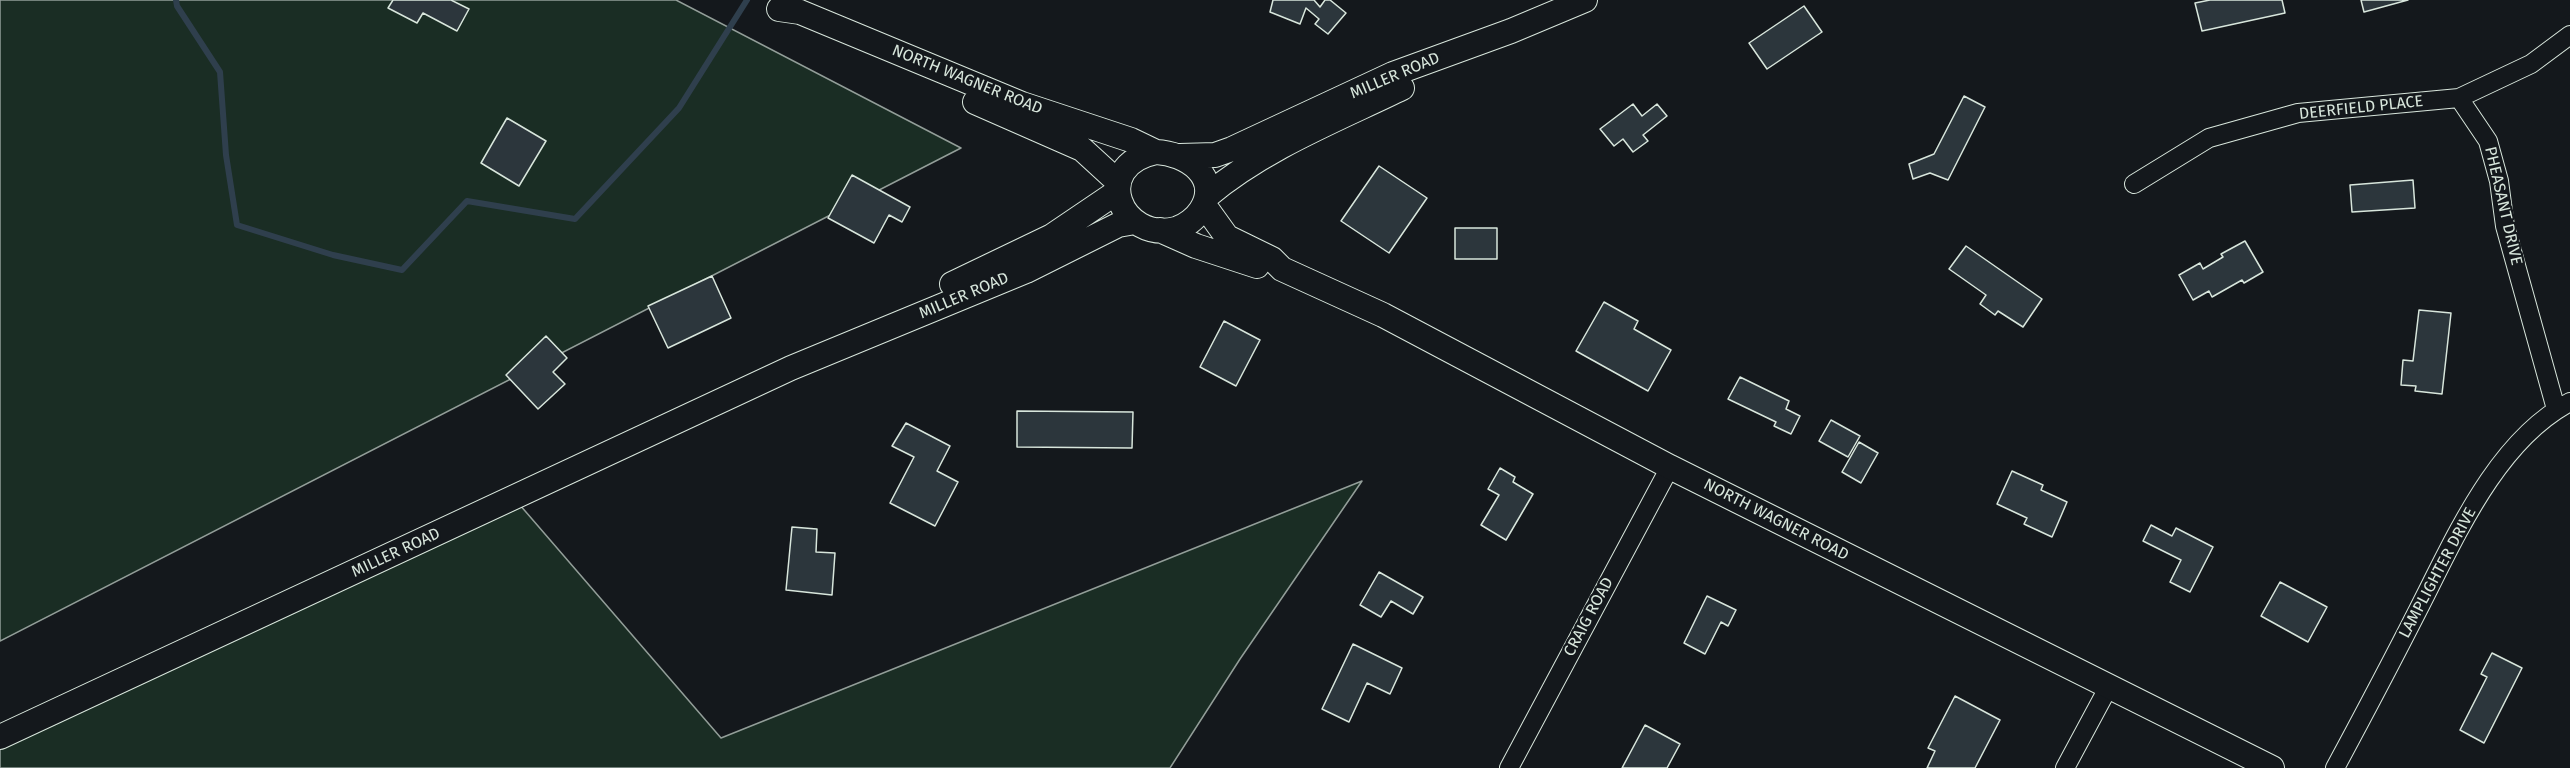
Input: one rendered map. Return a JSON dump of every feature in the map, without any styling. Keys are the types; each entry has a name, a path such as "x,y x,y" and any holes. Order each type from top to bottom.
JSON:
{"main road":[{"name":"MILLER ROAD","path":"1180,156 1215,155 1232,149 1393,74 1511,31 1585,0"},
{"name":"NORTH WAGNER ROAD","path":"769,3 800,12 1022,104 1131,140 1156,152"},
{"name":"NORTH WAGNER ROAD","path":"769,3 813,33 1082,149 1118,187"},
{"name":"MILLER ROAD","path":"1206,200 1225,180 1270,152 1459,60 1511,31"},
{"path":"1156,152 1180,156 1205,177 1206,200 1197,216 1176,229 1160,230 1130,219 1121,206 1118,187 1132,163 1142,155 1156,152"},
{"name":"MILLER ROAD","path":"791,368 816,350 1052,236 1118,187"},
{"name":"NORTH WAGNER ROAD","path":"1206,200 1227,237 1272,259 1282,269 1383,315 1670,467 2272,768"},
{"name":"MILLER ROAD","path":"0,737 791,368 1026,271 1118,225 1135,222"},
{"name":"NORTH WAGNER ROAD","path":"1160,230 1196,246 1270,271 1282,269"}],"street":[{"path":"2460,98 2531,64 2570,35"},
{"name":"DEERFIELD PLACE","path":"2134,184 2209,138 2298,113 2460,98"},
{"name":"PHEASANT DRIVE","path":"2460,98 2488,141 2499,181 2505,226 2563,405"},
{"name":"LAMPLIGHTER DRIVE","path":"2335,768 2472,509 2503,458 2563,405"},
{"name":"CRAIG ROAD","path":"1509,768 1670,467"},
{"path":"2065,768 2108,688"}],"green space":[{"path":"0,0 676,0 961,148 0,641"},
{"path":"1362,481 1240,659 1170,768 0,768 0,740 513,497 721,738"}],"building":[{"path":"393,0 451,0 469,9 457,31 423,13 417,23 388,8"},
{"path":"1273,0 1314,0 1320,7 1325,0 1330,0 1346,13 1328,34 1315,24 1319,19 1306,8 1300,24 1270,12"},
{"path":"2210,0 2282,0 2285,13 2202,31 2195,3"},
{"path":"2361,0 2408,0 2364,12"},
{"path":"1804,6 1822,32 1767,69 1749,43"},
{"path":"1964,96 1985,107 1948,180 1930,173 1913,179 1909,164 1934,154"},
{"path":"1633,104 1642,116 1657,104 1667,116 1643,135 1648,141 1633,152 1623,139 1614,146 1600,129"},
{"path":"507,118 546,141 519,186 481,163"},
{"path":"1379,166 1427,198 1389,253 1341,221"},
{"path":"852,175 910,207 902,222 889,215 874,243 828,218"},
{"path":"2413,180 2415,208 2352,212 2350,185"},
{"path":"1455,228 1497,228 1497,259 1455,259"},
{"path":"2245,241 2263,272 2244,283 2242,280 2212,297 2209,291 2193,300 2179,275 2200,263 2203,269 2223,257 2221,254"},
{"path":"1966,246 2042,299 2023,327 1998,311 1995,315 1980,304 1986,295 1949,269"},
{"path":"712,276 731,318 668,348 648,306"},
{"path":"1604,302 1638,321 1634,329 1671,350 1648,391 1576,351"},
{"path":"2419,310 2451,313 2442,394 2415,391 2416,386 2401,385 2403,360 2413,361"},
{"path":"1224,321 1260,340 1236,386 1200,367"},
{"path":"546,336 567,358 553,372 565,384 538,409 506,375"},
{"path":"1740,377 1789,401 1786,409 1800,416 1791,434 1774,426 1776,422 1728,399"},
{"path":"1017,411 1133,412 1132,448 1017,447"},
{"path":"1831,420 1860,436 1848,457 1819,441"},
{"path":"906,423 950,446 937,471 958,482 935,526 890,503 914,457 892,446"},
{"path":"1859,442 1878,453 1861,483 1842,472"},
{"path":"1500,468 1515,477 1513,482 1533,494 1506,540 1481,525 1499,495 1488,489"},
{"path":"2012,471 2043,485 2041,490 2067,502 2052,537 2024,524 2027,518 1997,504"},
{"path":"2151,525 2172,536 2176,528 2213,547 2190,592 2170,582 2181,560 2143,541"},
{"path":"792,527 817,529 816,552 835,553 832,595 786,590"},
{"path":"1379,572 1423,597 1413,614 1391,601 1381,617 1360,605"},
{"path":"2280,582 2327,607 2308,642 2261,616"},
{"path":"1707,596 1736,610 1728,626 1721,622 1705,654 1684,643"},
{"path":"1353,644 1402,668 1390,694 1367,683 1349,722 1322,709"},
{"path":"2492,653 2522,668 2484,743 2460,730 2487,677 2481,674"},
{"path":"1955,696 2000,720 1975,768 1927,768 1935,751 1928,748"},
{"path":"1645,725 1680,744 1667,768 1622,768"}],"waterway":[{"path":"176,0 177,6 220,72 226,155 237,225 333,255 402,270 467,201 575,219 679,108 747,0"}]}
